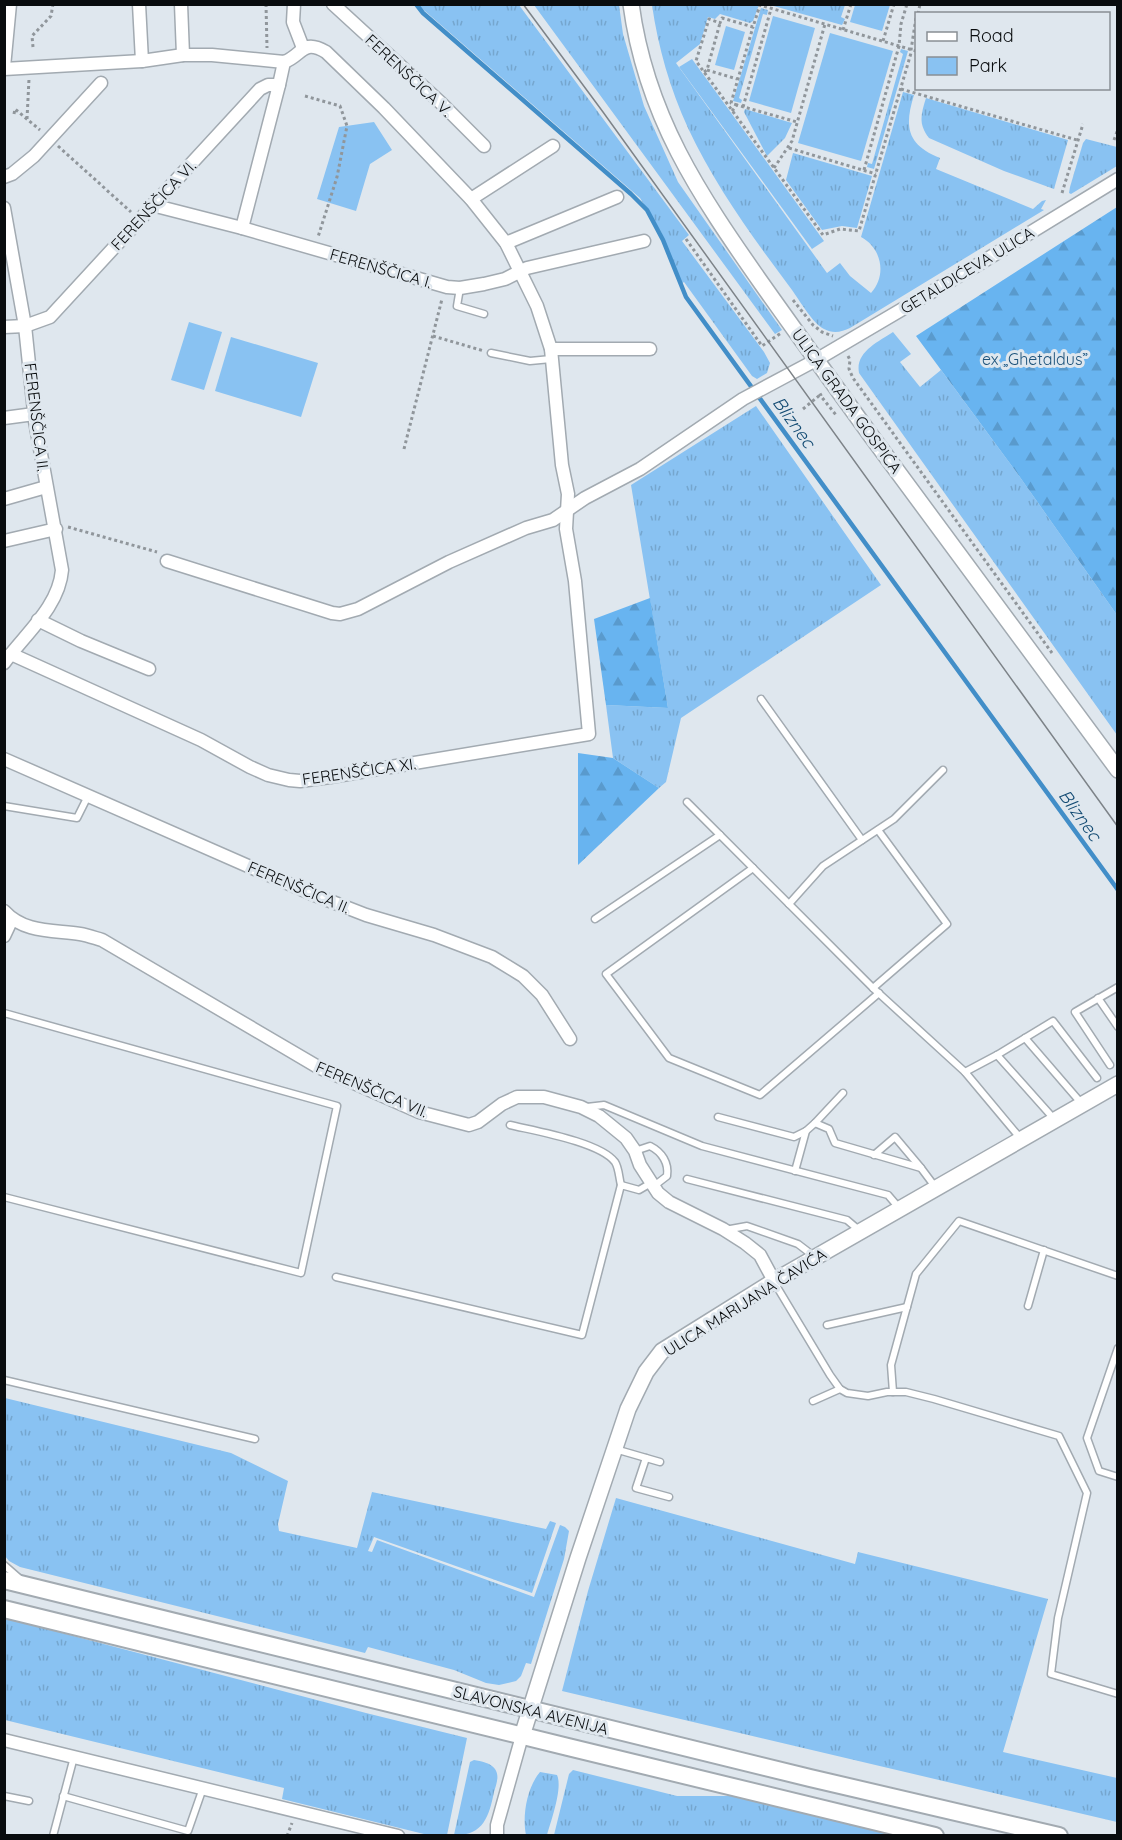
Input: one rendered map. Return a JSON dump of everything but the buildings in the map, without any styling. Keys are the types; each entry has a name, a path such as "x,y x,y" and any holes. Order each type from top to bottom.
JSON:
{"main road":[{"name":"SLAVONSKA AVENIJA","path":"4,1580 799,1775 1059,1836"},
{"name":"SLAVONSKA AVENIJA","path":"4,1609 935,1836"}],"street":[{"path":"10,4 4,68 142,61 183,55 212,55 284,62 292,59 303,48 315,47 326,52 384,108 471,199 506,243 537,306 551,354 562,465 568,494 567,510 553,520 526,528 449,562 358,609 340,614 167,561"},
{"path":"139,4 142,61"},
{"path":"181,4 183,55"},
{"path":"294,4 293,22 303,48"},
{"name":"FERENŠČICA V.","path":"333,4 441,103 484,146"},
{"name":"ULICA GRADA GOSPIĆA","path":"631,4 637,39 649,84 683,165 725,231 816,360 1118,770"},
{"path":"242,228 284,62"},
{"path":"4,177 20,168 50,139 101,83"},
{"name":"FERENŠČICA VI.","path":"25,326 50,317 261,89 268,85 279,85"},
{"path":"471,199 553,146"},
{"name":"GETALDIĆEVA ULICA","path":"567,510 640,469 771,382 816,360 980,264 1118,179"},
{"path":"506,243 617,197"},
{"name":"FERENŠČICA I.","path":"152,205 242,228 447,287 460,288 505,279 527,268 644,241"},
{"name":"FERENŠČICA II.","path":"4,208 25,326 34,414 46,488 60,527 62,562 62,578 54,598 7,656"},
{"path":"4,327 25,326"},
{"path":"551,354 650,349"},
{"path":"4,418 34,414"},
{"path":"4,499 46,488"},
{"name":"FERENŠČICA XI.","path":"7,656 201,740 268,775 288,780 300,781 330,777 589,734 575,581 566,529 567,510"},
{"path":"4,541 60,527"},
{"path":"38,620 81,641 149,669"},
{"name":"FERENŠČICA II.","path":"4,759 312,894 366,915 434,935 492,957 522,976 542,995 570,1039"},
{"name":"FERENŠČICA VII.","path":"4,936 8,915 20,925 50,932 81,934 102,940 318,1067 420,1112 469,1125 478,1122 502,1104 517,1097 544,1097 582,1107 612,1125 626,1138 652,1185 669,1202 745,1243 760,1255 774,1281"},
{"name":"ULICA MARIJANA ČAVIĆA","path":"497,1836 497,1825 522,1736 614,1449 638,1386 653,1361 671,1344 774,1281 1118,1084"},
{"path":"4,1740 398,1836"}],"lane":[{"path":"460,288 457,306 484,314"},
{"path":"491,353 530,361 551,354"},
{"path":"761,699 862,840"},
{"path":"789,904 823,866 894,819 943,770"},
{"path":"4,806 77,818 89,795"},
{"path":"687,802 873,988 966,1072 1021,1140"},
{"path":"873,988 947,924 878,830"},
{"path":"594,919 720,835"},
{"path":"753,868 606,974 669,1058 760,1095 879,993"},
{"path":"1110,1065 1075,1012 1118,987"},
{"path":"1098,999 1118,1027"},
{"path":"4,1013 337,1106 301,1273 4,1197"},
{"path":"966,1072 1053,1021 1097,1078"},
{"path":"1025,1038 1083,1105"},
{"path":"997,1055 1055,1120"},
{"path":"718,1118 794,1137 815,1123 843,1093"},
{"path":"582,1107 604,1105 702,1146 888,1195 901,1209"},
{"path":"815,1123 829,1129 835,1143 921,1168"},
{"path":"336,1277 582,1335 621,1185 616,1163 604,1153 584,1144 510,1125"},
{"path":"795,1171 806,1131"},
{"path":"874,1155 895,1137 937,1188"},
{"path":"621,1185 639,1190 667,1176 668,1167 657,1150 650,1146 635,1151"},
{"path":"687,1179 847,1220 861,1232"},
{"path":"893,1392 891,1365 916,1274 959,1221 1118,1276"},
{"path":"724,1230 747,1226 798,1244 815,1258"},
{"path":"1028,1306 1044,1250"},
{"path":"774,1281 840,1389 847,1393 868,1396 906,1392 1059,1436 1088,1492 1058,1618 1051,1674 1118,1694"},
{"path":"827,1324 907,1307"},
{"path":"1118,1348 1088,1438 1099,1471 1118,1477"},
{"path":"4,1380 255,1439"},
{"path":"813,1401 840,1389"},
{"path":"614,1449 660,1462"},
{"path":"646,1458 636,1488 669,1497"},
{"path":"4,1565 30,1586"},
{"path":"53,1836 74,1757"},
{"path":"63,1796 188,1833 204,1788"},
{"path":"4,1796 29,1801"}],"path":[{"path":"33,47 32,36 51,16 53,4"},
{"path":"266,4 267,50"},
{"path":"843,30 851,4"},
{"path":"883,41 894,4"},
{"path":"864,170 899,46 901,24 907,4"},
{"path":"797,122 731,103 760,5 915,51"},
{"path":"743,107 771,9"},
{"path":"706,71 722,18 753,27"},
{"path":"720,23 709,19 696,61 706,71 732,111 823,235 840,229 859,231 901,89 915,27"},
{"path":"774,168 792,141 825,24"},
{"path":"706,71 738,79"},
{"path":"27,119 28,75"},
{"path":"901,89 1077,140"},
{"path":"305,96 340,106 347,126 337,177 317,241"},
{"path":"732,111 737,105"},
{"path":"14,114 15,109 139,219"},
{"path":"1062,193 1083,124"},
{"path":"1114,140 1118,129"},
{"path":"788,147 876,174"},
{"path":"686,239 762,346 784,332"},
{"path":"787,292 813,325 835,338"},
{"path":"404,449 443,294"},
{"path":"433,336 491,353"},
{"path":"850,360 851,379 1057,660"},
{"path":"803,409 825,392"},
{"path":"820,395 841,421"},
{"path":"60,527 169,555 167,561"}],"green space":[{"path":"418,5 519,5 689,235 682,241 764,352 770,363 767,373 757,379 752,376 684,282 681,284 661,232 640,198"},
{"path":"534,5 619,5 623,34 644,106 678,182 782,330 775,334"},
{"path":"652,5 759,5 750,23 720,14 715,19 708,17 700,44 676,63 827,273 840,263 850,276 871,293 879,279 878,255 874,248 861,237 903,92 914,95 909,117 911,134 921,147 940,158 936,169 1033,209 1046,200 1041,209 1044,210 850,328 837,332 824,329 811,317 750,232 710,171 688,128 670,83"},
{"path":"770,5 845,5 841,17 845,19 842,25"},
{"path":"855,5 890,5 882,31 850,22"},
{"path":"761,8 768,10 767,15 763,14 739,98 742,100 741,103 733,101"},
{"path":"773,16 815,28 791,113 749,101"},
{"path":"726,26 745,32 734,70 715,65"},
{"path":"830,33 893,51 861,161 798,143"},
{"path":"901,49 908,51 874,169 867,167 868,163 872,164 903,54 900,52"},
{"path":"692,59 824,241 812,249 679,67"},
{"path":"926,98 1068,140 1054,189 1004,171 929,138 923,128 922,119"},
{"path":"745,109 792,123 785,138 767,156 744,112"},
{"path":"374,122 392,150 370,164 356,211 317,199 339,127"},
{"path":"1086,139 1117,147 1117,166 1071,194 1069,193 1070,187"},
{"path":"793,153 872,176 857,228 842,226 822,230 786,180"},
{"name":"ex „Ghetaldus”","path":"1117,207 1117,615 1017,473 916,336"},
{"path":"189,322 222,332 204,390 171,380"},
{"path":"893,332 911,354 900,362 920,387 941,370 1117,615 1117,735 859,373 864,353"},
{"path":"231,337 318,363 301,417 215,391"},
{"path":"756,406 881,585 681,718 666,782 659,788 613,758 606,705 668,708 631,485"},
{"path":"650,598 668,708 606,705 594,619"},
{"path":"578,753 613,758 659,788 578,865"},
{"path":"5,1398 231,1453 288,1481 278,1524 279,1531 357,1548 372,1492 546,1529 550,1521 556,1523 532,1593 374,1537 368,1551 372,1552 377,1540 534,1597 560,1525 565,1527 569,1531 564,1559 531,1664 526,1663 521,1676 516,1681 499,1685 486,1683 454,1670 368,1647 365,1653 20,1567 5,1556"},
{"path":"616,1498 855,1564 858,1552 1048,1599 1003,1752 1117,1778 1117,1822 562,1691 588,1591"},
{"path":"5,1618 467,1738 447,1835 428,1835 282,1799 284,1788 5,1720"},
{"path":"474,1760 488,1764 496,1772 497,1780 492,1801 487,1817 478,1828 472,1832 454,1835 470,1762"},
{"path":"573,1770 677,1796 731,1796 894,1835 554,1835 569,1774"},
{"path":"540,1772 557,1775 559,1788 556,1805 547,1835 526,1835 527,1802"}],"waterway":[{"name":"Bliznec","path":"416,4 423,13 647,210 663,240 686,297 1118,890"}],"tram line":[{"path":"523,4 1118,827"}]}
